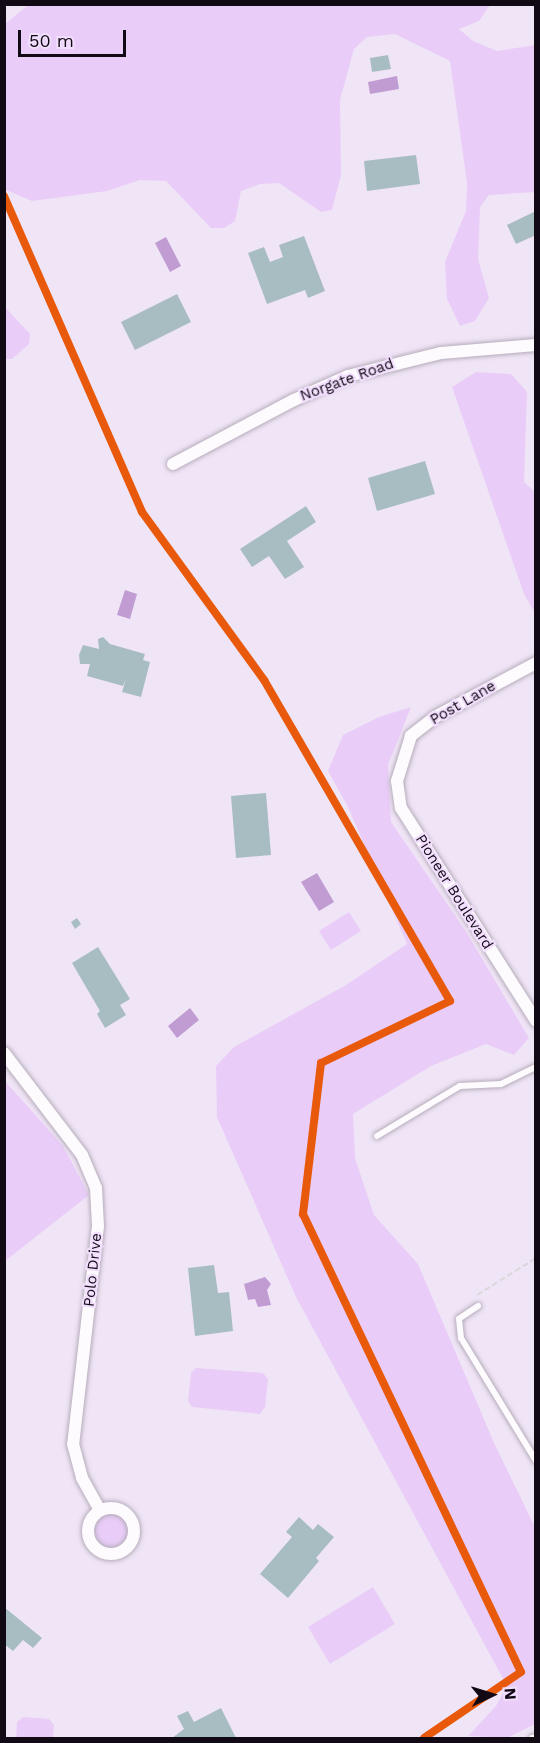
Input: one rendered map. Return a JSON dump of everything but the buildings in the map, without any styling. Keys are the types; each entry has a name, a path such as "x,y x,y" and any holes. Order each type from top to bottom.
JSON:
{"street":[{"name":"Norgate Road","path":"173,464 294,400 358,373 441,352 536,345"},
{"name":"Post Lane","path":"402,756 411,736 435,717 536,663"},
{"name":"Pioneer Boulevard","path":"402,756 397,781 401,808 536,1021"},
{"name":"Polo Drive","path":"4,1053 82,1155 96,1188 98,1226 73,1444 82,1478 100,1510"}],"lane":[{"path":"377,1136 460,1086 501,1084 536,1067"},
{"path":"478,1306 459,1319 461,1338 536,1461"}],"path":[{"path":"473,1298 536,1258"}],"shaded area":[{"path":"28,5 490,5 479,21 459,29 473,41 497,51 535,45 536,192 489,195 480,207 478,259 489,298 475,321 460,326 447,299 445,262 466,211 467,183 450,61 395,34 367,37 354,49 340,100 341,175 332,210 321,212 279,183 260,184 241,191 235,221 224,228 211,228 166,181 140,180 107,191 32,201 6,190 5,24"},
{"path":"397,76 399,89 370,94 368,82"},
{"path":"166,237 181,266 170,272 155,243"},
{"path":"4,306 30,334 29,344 12,359 5,359"},
{"path":"476,372 511,374 527,392 524,482 535,492 535,613 524,594 452,387"},
{"path":"125,590 137,594 130,619 117,615"},
{"path":"411,707 388,765 391,822 465,930 529,1038 514,1055 486,1044 431,1066 353,1114 355,1158 374,1215 418,1264 495,1445 535,1527 535,1724 507,1738 468,1736 496,1706 507,1686 296,1297 217,1117 216,1066 234,1047 346,985 407,944 348,807 328,771 343,735 379,717"},
{"path":"317,873 334,902 319,911 301,882"},
{"path":"349,912 361,931 331,950 319,931"},
{"path":"190,1008 199,1020 177,1038 168,1026"},
{"path":"4,1080 63,1146 89,1195 5,1261"},
{"path":"265,1277 271,1284 267,1290 271,1305 258,1307 255,1299 248,1300 244,1284"},
{"path":"196,1368 263,1373 268,1379 265,1407 260,1414 192,1407 188,1401 191,1373"},
{"path":"111,1510 119,1511 125,1516 130,1522 130,1538 125,1544 119,1549 111,1550 103,1549 97,1544 92,1538 91,1530 92,1522 97,1516 103,1511"},
{"path":"373,1587 395,1624 330,1664 308,1627"},
{"path":"23,1717 49,1719 54,1725 53,1738 16,1738 17,1722"}],"cycle path":[{"path":"4,196 142,512 264,680 450,1001 321,1063 303,1214 521,1672 424,1738"}]}
